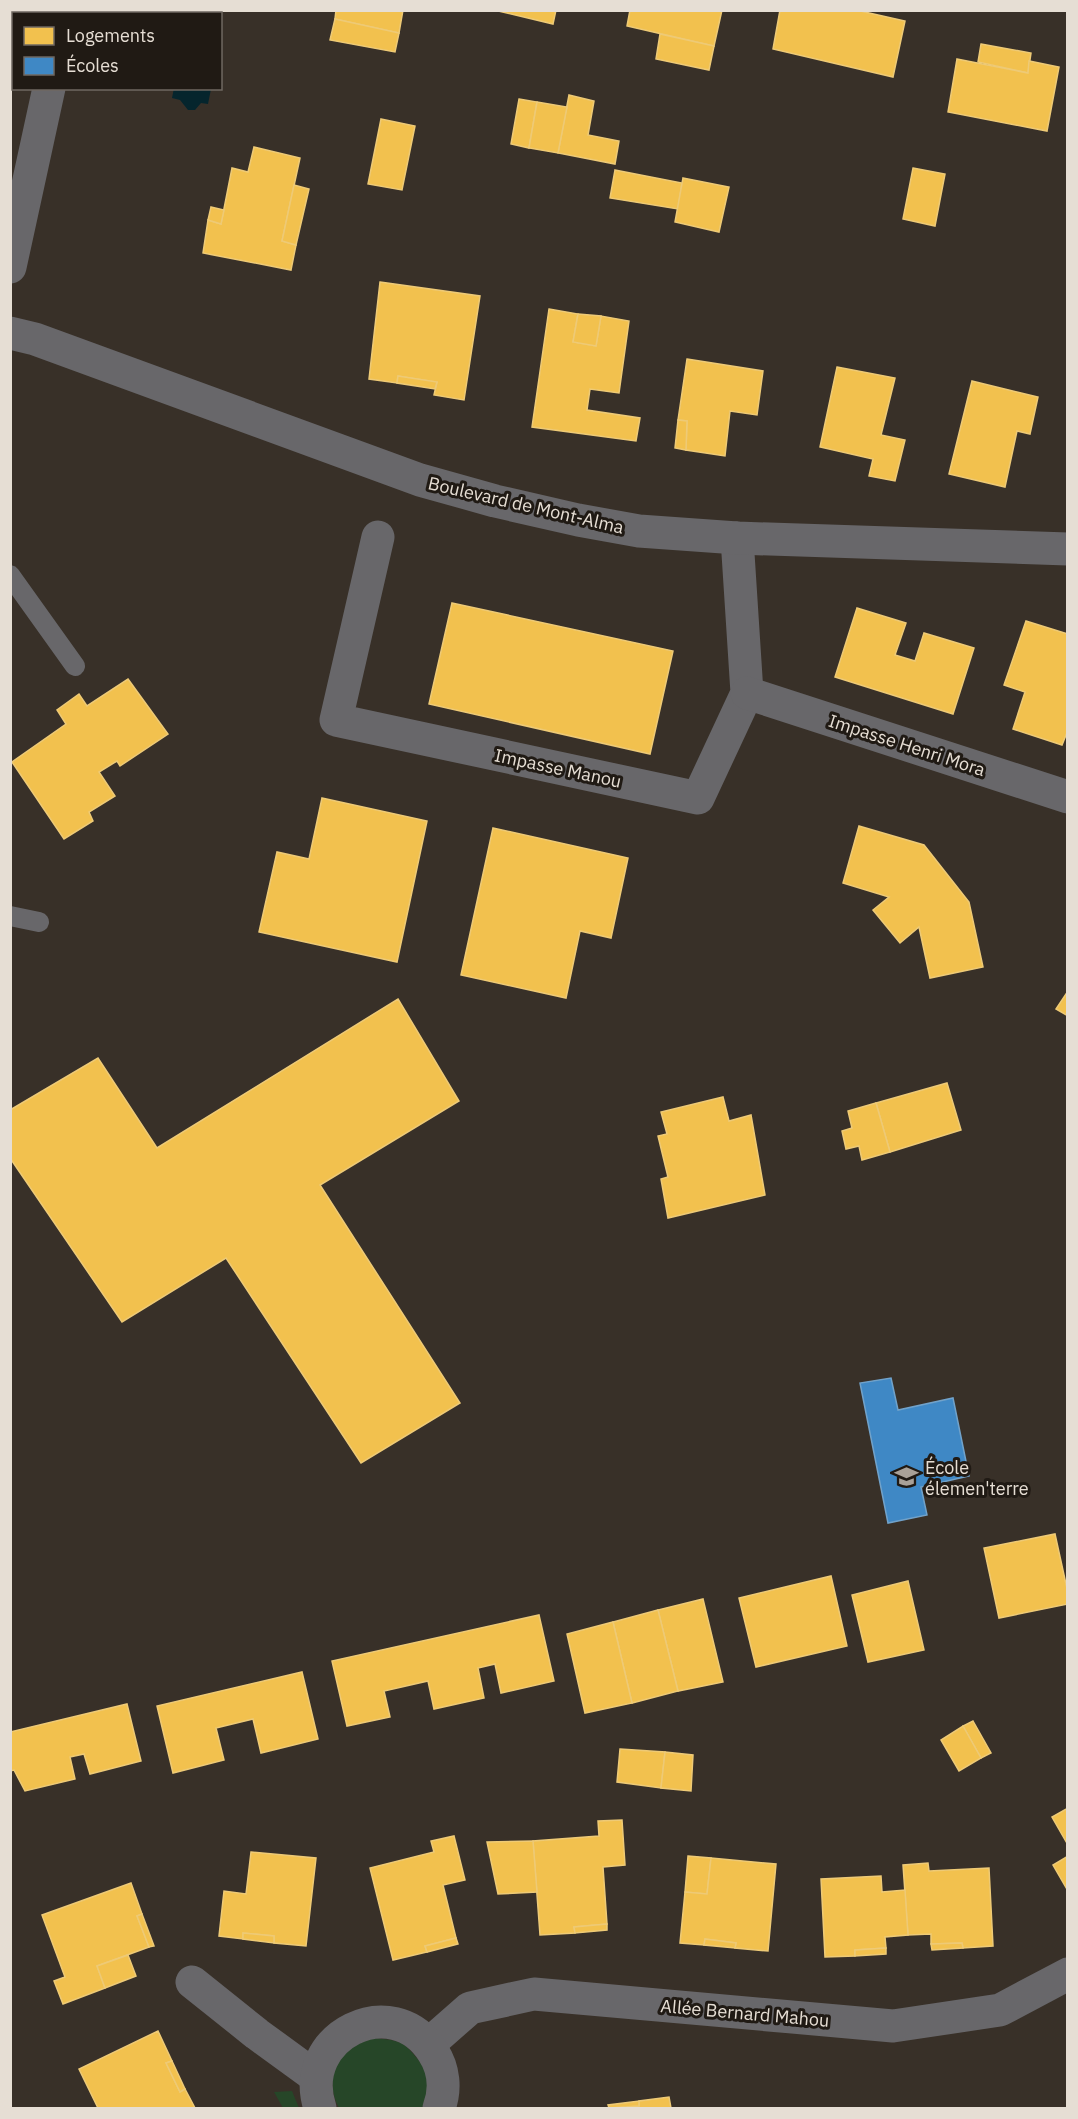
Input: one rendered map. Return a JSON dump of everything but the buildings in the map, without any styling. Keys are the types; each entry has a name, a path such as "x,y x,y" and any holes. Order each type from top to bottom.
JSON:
{"street":[{"path":"10,267 49,90"},
{"name":"Boulevard de Mont-Alma","path":"10,333 35,339 420,480 578,520 639,531 737,538 1068,549"},
{"name":"Impasse Manou","path":"378,537 336,720 698,798 747,693 737,538"},
{"name":"Impasse Henri Mora","path":"747,693 1068,797"},
{"name":"Allée Bernard Mahou","path":"429,2044 470,2008 534,1994 893,2026 1000,2010 1068,1974"},
{"path":"192,1982 258,2034 318,2093"},
{"path":"318,2093 322,2057 335,2040 351,2028 372,2022 393,2023 413,2030 429,2044 439,2061 444,2080 439,2109"}],"lane":[{"path":"10,575 75,666"},
{"path":"10,916 39,922"}],"green space":[{"path":"373,2038 403,2044 420,2062 427,2081 422,2108 339,2108 332,2085 337,2064 351,2049"},
{"path":"292,2091 299,2108 283,2108 274,2092"}],"water":[{"path":"174,90 211,90 208,104 201,103 195,110 188,110 180,100 172,98"}],"place":[{"name":"École élemen'terre","path":"907,1477"}]}
